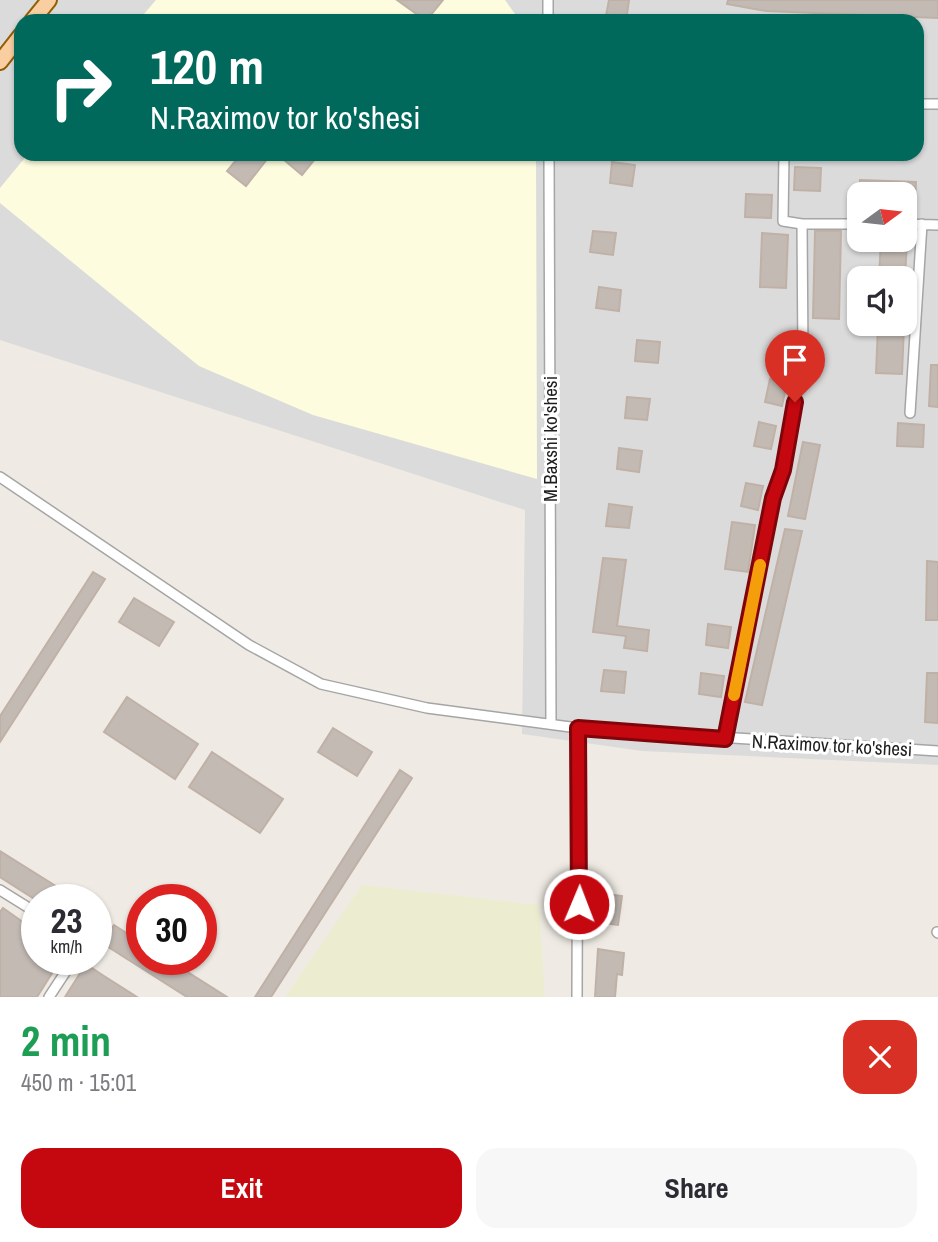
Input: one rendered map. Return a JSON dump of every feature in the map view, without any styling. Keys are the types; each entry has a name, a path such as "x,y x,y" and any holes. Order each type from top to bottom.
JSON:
{"main road":[{"path":"37,14 48,0"},
{"path":"0,62 14,44"}],"street":[{"name":"M.Baxshi ko'shesi","path":"548,161 551,724"},
{"path":"784,161 783,220 802,224 847,224"},
{"name":"N.Raximov tor ko'shesi","path":"725,739 773,498 783,470 803,357 802,224"},
{"path":"917,225 938,225"},
{"path":"910,414 922,225"},
{"name":"N.Raximov tor ko'shesi","path":"0,477 249,645 321,684 427,708 578,728 938,751"},
{"path":"578,728 578,997"},
{"path":"0,890 21,903"},
{"path":"49,997 63,975"}],"shaded area":[{"path":"0,0 938,0 938,765 642,751 522,734 525,510 0,340"},
{"path":"156,0 505,0 515,14 144,14"},
{"path":"22,161 536,161 537,479 313,415 199,366 0,203 0,188"}],"green space":[{"path":"362,885 539,905 545,997 285,997"}],"building":[{"path":"397,0 443,0 432,14 416,14"},
{"path":"609,0 629,0 627,14 606,14"},
{"path":"728,0 938,0 938,18 924,17 924,14 766,11 727,4"},
{"path":"235,161 266,161 246,186 227,171"},
{"path":"285,161 313,161 302,175"},
{"path":"612,162 635,165 632,186 610,183"},
{"path":"795,167 821,168 820,191 794,190"},
{"path":"860,180 916,182 860,182"},
{"path":"746,194 772,195 771,218 745,217"},
{"path":"593,231 616,233 613,255 590,252"},
{"path":"815,231 841,231 839,319 813,318"},
{"path":"762,233 788,235 786,288 760,287"},
{"path":"880,252 906,252 906,266 880,266"},
{"path":"599,287 621,290 619,311 596,308"},
{"path":"878,336 904,336 902,374 876,373"},
{"path":"637,340 660,342 658,363 635,361"},
{"path":"931,365 938,365 938,407 929,406"},
{"path":"770,379 787,382 782,406 765,402"},
{"path":"627,397 650,399 647,420 625,418"},
{"path":"759,422 776,426 771,449 754,446"},
{"path":"898,423 924,425 923,447 897,446"},
{"path":"803,442 820,445 805,519 788,516"},
{"path":"619,448 642,451 639,472 617,469"},
{"path":"746,483 763,486 758,510 741,506"},
{"path":"609,504 632,507 629,528 606,526"},
{"path":"732,522 755,525 748,572 725,569"},
{"path":"785,529 802,531 762,705 745,702"},
{"path":"603,558 626,560 617,626 649,630 647,651 624,648 626,636 593,632"},
{"path":"927,561 938,562 938,620 926,620"},
{"path":"93,572 105,579 0,742 0,716"},
{"path":"134,598 174,622 159,646 119,622"},
{"path":"708,624 731,627 728,648 706,645"},
{"path":"604,670 626,672 624,693 601,691"},
{"path":"701,673 724,676 721,697 699,694"},
{"path":"927,673 938,673 938,723 925,722"},
{"path":"127,697 198,744 175,779 104,732"},
{"path":"333,728 372,752 357,776 318,752"},
{"path":"212,752 283,799 260,833 189,787"},
{"path":"400,770 412,778 271,997 255,997"},
{"path":"0,851 53,884 21,884 21,890 0,877"},
{"path":"607,894 622,896 618,925 603,923"},
{"path":"3,908 21,921 21,975 51,975 37,997 0,997 0,912"},
{"path":"114,925 126,933 126,958 112,949"},
{"path":"598,949 624,953 622,975 617,974 615,997 595,997"},
{"path":"79,975 102,975 137,997 65,997"},
{"path":"152,975 192,975 227,997 187,997"}],"slow traffic":[{"path":"734,695 760,565"}],"route":[{"path":"579,904 578,728 725,739 795,402"}]}
